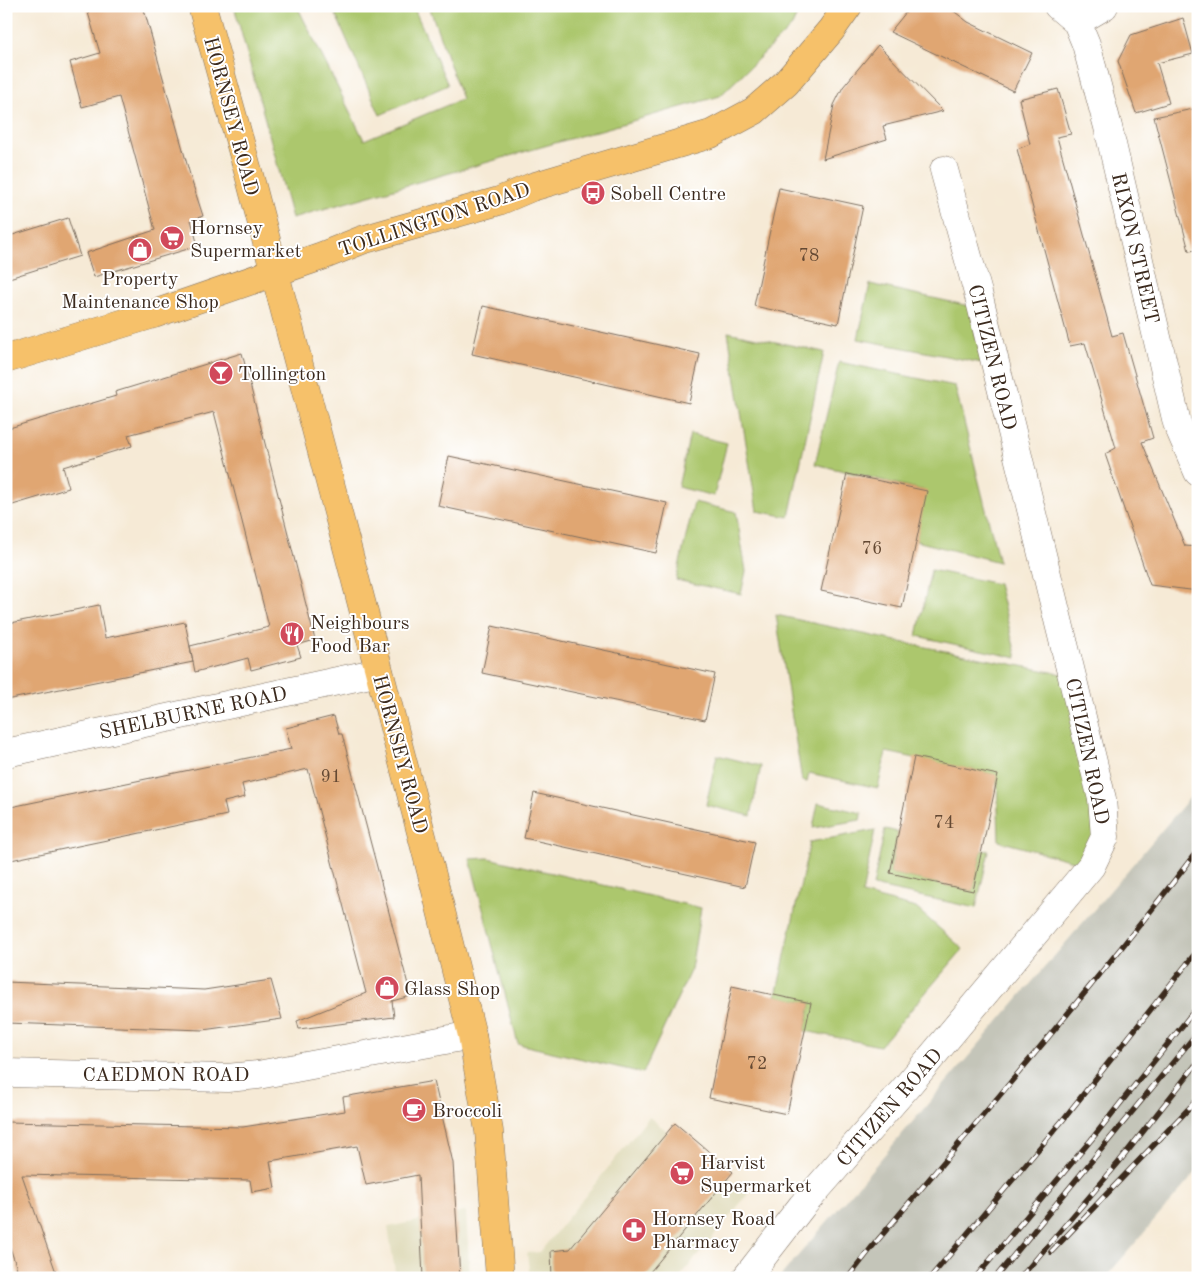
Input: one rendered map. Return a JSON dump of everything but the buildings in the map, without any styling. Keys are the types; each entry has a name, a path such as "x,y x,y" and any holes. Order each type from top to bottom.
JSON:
{"main road":[{"name":"HORNSEY ROAD","path":"202,6 427,854 472,1035 489,1131 500,1278"},
{"name":"TOLLINGTON ROAD","path":"6,359 154,314 362,240 499,201 532,187 711,134 754,111 786,83 831,30 848,6"}],"street":[{"path":"1068,14 1104,6"},
{"name":"RIXON STREET","path":"1068,14 1086,44 1108,127 1177,423 1198,472"},
{"name":"CITIZEN ROAD","path":"746,1278 802,1206 908,1085 1091,866 1105,837 1102,799 978,293 944,170"},
{"name":"SHELBURNE ROAD","path":"6,753 379,672"},
{"name":"CAEDMON ROAD","path":"6,1073 227,1078 258,1075 472,1035"}],"shaded area":[{"path":"1198,788 1198,1170 1105,1278 779,1278"},
{"path":"649,1117 748,1194 679,1278 530,1278 527,1253 540,1252"},
{"path":"466,1211 470,1278 396,1278 388,1227"}],"green space":[{"path":"234,6 297,6 364,140 462,99 429,6 801,6 792,26 720,96 292,218"},
{"path":"332,6 413,6 448,85 380,115"},
{"path":"870,284 969,306 982,363 858,339"},
{"path":"728,332 824,352 789,517 757,511"},
{"path":"839,362 955,386 999,562 916,541 926,491 815,464"},
{"path":"690,434 727,443 714,496 678,487"},
{"path":"694,502 736,512 746,571 741,594 676,580"},
{"path":"931,570 998,584 1017,658 917,636"},
{"path":"776,615 1072,676 1102,799 1091,866 999,841 997,775 886,752 878,788 809,773 807,782 802,781"},
{"path":"717,755 761,766 751,816 706,805"},
{"path":"818,803 862,813 860,820 813,828"},
{"path":"885,829 898,832 890,873 973,891 982,850 989,851 976,908 873,886"},
{"path":"875,830 862,894 916,908 963,949 880,1046 805,1031 811,1003 776,996 810,842"},
{"path":"488,858 701,908 691,969 643,1073 518,1044 470,859"}],"railway":[{"path":"848,1278 1078,1001 1198,850"},
{"path":"930,1278 1062,1121 1198,950"},
{"path":"975,1278 1091,1140 1198,1006"},
{"path":"995,1278 1198,1032"},
{"path":"1020,1278 1119,1162 1198,1062"},
{"path":"1051,1252 1198,1099"}],"place":[{"name":"Sobell Centre","path":"593,193"},
{"name":"Hornsey Supermarket","path":"172,238"},
{"name":"Property Maintenance Shop","path":"140,250"},
{"name":"Tollington","path":"221,373"},
{"name":"Neighbours Food Bar","path":"292,634"},
{"name":"Glass Shop","path":"387,988"},
{"name":"Broccoli","path":"414,1110"},
{"name":"Harvist Supermarket","path":"682,1173"},
{"name":"Hornsey Road Pharmacy","path":"634,1230"}]}
